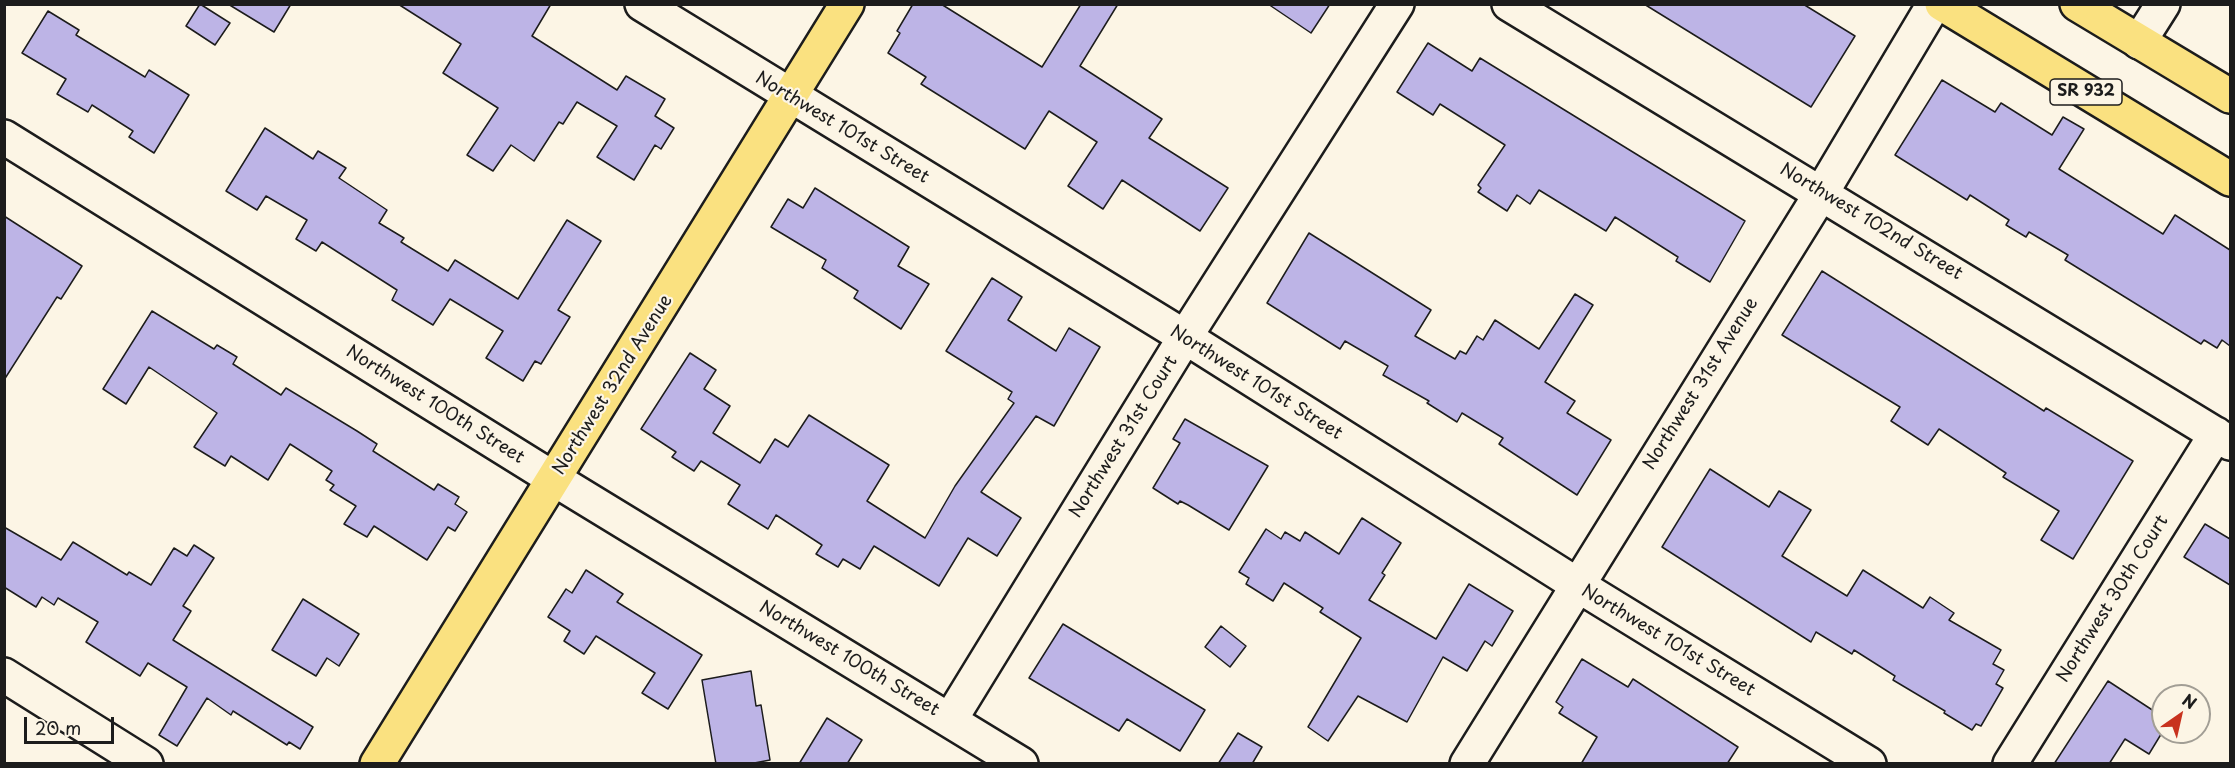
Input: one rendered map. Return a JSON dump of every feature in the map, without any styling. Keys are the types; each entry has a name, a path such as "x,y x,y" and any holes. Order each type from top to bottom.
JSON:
{"main road":[{"name":"Northwest 32nd Avenue","path":"377,764 791,98 847,4"},
{"name":"SR 932","path":"1942,4 2230,179"},
{"path":"2077,4 2230,96"}],"street":[{"name":"Northwest 101st Street","path":"642,4 791,98 1185,337 1576,584 1869,764"},
{"name":"Northwest 31st Court","path":"950,720 1185,337 1397,4"},
{"name":"Northwest 102nd Street","path":"1509,4 1822,192 2223,438"},
{"name":"Northwest 31st Avenue","path":"1467,764 1576,584 1822,192 1935,4"},
{"path":"2139,42 2163,4"},
{"name":"Northwest 100th Street","path":"4,137 554,479 1021,764"},
{"name":"Northwest 30th Court","path":"2010,764 2223,438"},
{"path":"4,675 146,764"}],"building":[{"path":"200,4 230,23 215,45 186,26"},
{"path":"228,4 291,4 274,32"},
{"path":"398,4 551,4 532,36 617,90 626,76 665,99 655,116 674,128 661,149 655,145 634,180 597,157 617,126 577,102 563,124 559,122 534,161 511,145 493,171 467,155 498,108 443,73 461,44"},
{"path":"913,4 941,4 1042,67 1081,4 1118,4 1080,66 1162,119 1149,138 1228,188 1200,231 1122,180 1103,209 1068,186 1097,142 1049,111 1025,149 921,84 926,77 888,53 900,33 897,31"},
{"path":"1268,4 1330,4 1311,33"},
{"path":"1644,4 1803,4 1855,36 1811,107"},
{"path":"48,11 79,30 76,35 145,77 149,70 189,95 154,153 129,137 133,131 92,105 88,112 57,94 66,79 22,53"},
{"path":"1428,43 1472,71 1480,58 1745,221 1710,282 1676,261 1678,257 1615,217 1606,231 1539,190 1530,204 1517,195 1507,211 1478,192 1481,188 1478,185 1505,145 1440,104 1433,115 1397,92"},
{"path":"1942,80 1995,112 2001,103 2052,135 2063,117 2084,129 2059,169 2163,234 2175,215 2230,250 2230,346 2222,340 2217,348 2204,340 2201,344 2065,260 2068,255 2029,232 2026,237 2006,225 2009,220 1970,195 1967,200 1895,155"},
{"path":"265,128 313,159 318,151 346,168 339,178 387,210 379,223 404,238 401,242 448,271 455,260 518,299 567,220 601,241 558,310 570,317 541,364 535,361 523,381 486,358 503,331 450,299 433,325 392,300 397,290 322,242 316,251 296,239 307,220 266,196 257,210 226,191"},
{"path":"815,188 909,247 898,266 929,284 901,329 854,298 858,291 822,268 826,260 771,227 788,199 803,208"},
{"path":"4,216 82,266 61,299 57,297 4,380"},
{"path":"1309,233 1431,310 1415,336 1455,359 1460,351 1466,354 1477,336 1483,340 1495,320 1539,349 1575,294 1593,305 1545,382 1575,401 1567,413 1611,440 1577,495 1499,444 1503,438 1462,413 1457,422 1427,403 1429,401 1383,375 1388,366 1345,341 1340,349 1267,303"},
{"path":"1822,271 2044,411 2046,408 2133,461 2073,559 2041,540 2059,511 2003,477 2006,473 1939,429 1928,445 1891,421 1900,407 1782,335"},
{"path":"992,278 1022,297 1008,320 1056,351 1069,328 1100,347 1054,426 1036,416 981,492 1021,518 997,556 968,538 939,586 874,546 860,569 843,559 838,567 816,554 822,545 776,515 768,529 728,504 740,485 701,461 694,471 672,457 676,452 641,429 690,353 716,370 704,389 730,406 713,433 760,463 775,439 788,447 809,415 889,465 867,501 925,538 955,486 1014,403 1008,399 1012,392 946,351"},
{"path":"152,311 214,349 217,345 237,357 233,364 281,395 286,388 357,431 377,444 373,451 434,490 438,484 459,497 455,504 467,512 455,531 448,527 427,560 374,526 367,537 344,524 356,506 330,490 334,485 326,480 332,471 290,444 268,480 231,456 225,466 194,447 217,413 149,367 126,404 103,389"},
{"path":"1185,419 1268,466 1229,530 1188,505 1180,501 1178,504 1153,488 1180,443 1173,439"},
{"path":"1710,469 1769,507 1779,491 1811,510 1782,556 1847,596 1863,570 1923,608 1930,597 1954,613 1949,620 2001,650 1993,664 2004,670 1996,684 2003,688 1981,726 1976,724 1972,730 1893,680 1895,676 1854,650 1852,654 1816,632 1811,642 1662,547"},
{"path":"1362,518 1401,543 1382,573 1385,575 1369,600 1436,639 1469,584 1513,611 1492,646 1485,641 1467,671 1443,657 1407,722 1358,696 1328,741 1308,727 1361,638 1320,612 1323,608 1284,583 1273,601 1246,584 1249,578 1239,572 1266,529 1281,539 1285,532 1300,541 1305,532 1339,554"},
{"path":"2205,524 2230,539 2230,585 2184,557"},
{"path":"4,527 61,560 73,542 127,575 129,572 151,585 174,548 187,556 194,545 214,558 183,606 191,611 173,640 313,727 300,749 289,742 287,745 233,711 231,715 207,698 177,746 159,735 187,687 148,663 140,676 86,642 98,622 58,598 54,605 42,597 36,607 4,587"},
{"path":"586,570 623,594 617,602 702,655 668,709 642,693 655,673 596,636 584,654 564,641 570,631 548,617 566,589 572,593"},
{"path":"303,599 359,634 339,666 327,658 316,676 272,650"},
{"path":"1063,624 1205,710 1180,751 1127,719 1119,731 1029,678"},
{"path":"1221,626 1246,646 1230,667 1205,647"},
{"path":"1582,659 1628,687 1633,679 1738,747 1727,764 1581,764 1597,737 1559,713 1563,707 1556,702"},
{"path":"751,671 756,706 761,705 770,760 749,764 716,764 702,680"},
{"path":"2108,681 2151,709 2151,744 2155,744 2149,754 2125,739 2109,764 2054,764"},
{"path":"827,718 862,740 847,764 799,764"},
{"path":"1238,733 1262,747 1252,764 1218,764"}]}
